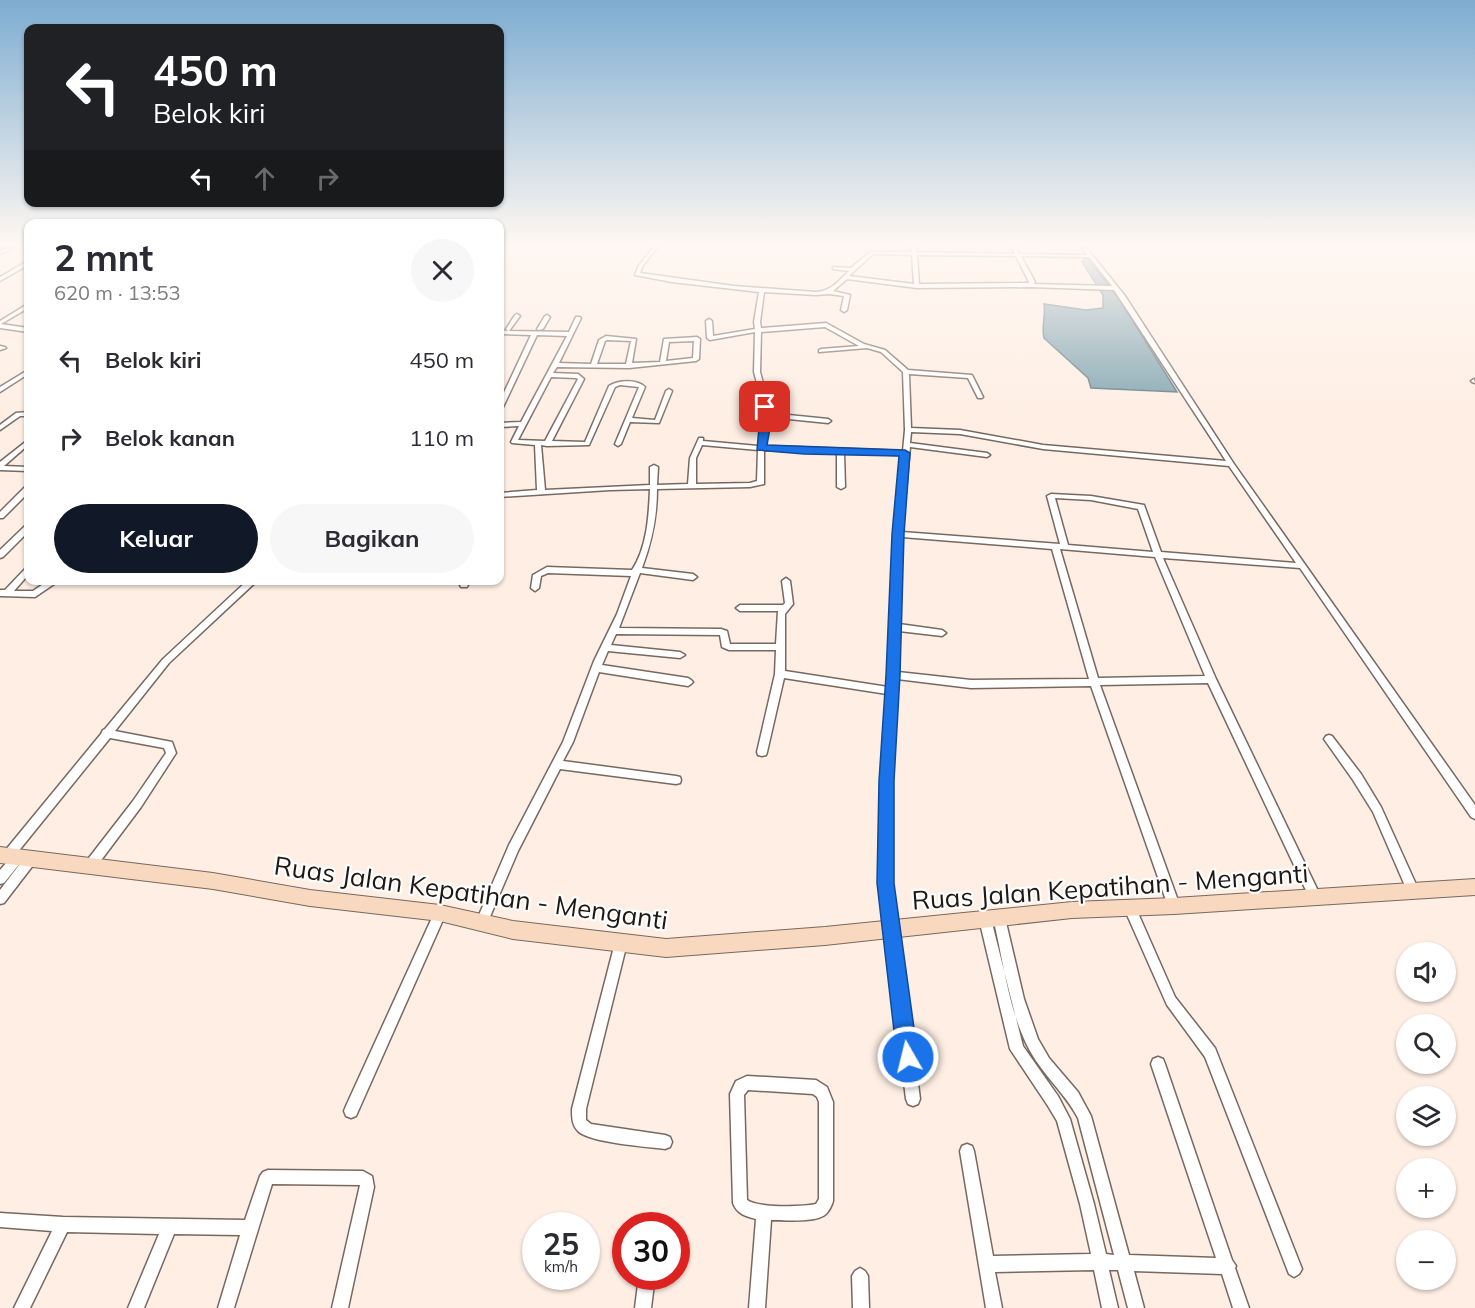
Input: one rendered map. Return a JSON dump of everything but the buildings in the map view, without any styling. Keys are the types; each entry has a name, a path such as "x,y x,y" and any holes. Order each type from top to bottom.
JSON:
{"main road":[{"name":"Ruas Jalan Kepatihan - Menganti","path":"14,857 213,881 310,898 440,913 513,930 621,943 688,948 1072,910 1174,906 1475,887"}],"street":[{"path":"504,495 692,485 750,485 761,482 761,448 765,415 757,372 759,307"},
{"path":"1128,307 1231,464 1475,814"},
{"path":"0,325 24,309"},
{"path":"509,329 517,316"},
{"path":"504,398 547,317"},
{"path":"578,318 514,442 587,444 614,384 637,384 642,387 618,444"},
{"path":"709,321 710,338 758,330 821,324 868,347 883,351 906,372 970,376 980,397"},
{"path":"0,325 24,329"},
{"path":"504,330 538,331"},
{"path":"504,330 572,332"},
{"path":"593,366 602,340 606,338 634,340 629,366"},
{"path":"552,370 593,366 629,366 696,359 697,339 666,340 663,362"},
{"path":"821,351 868,347"},
{"path":"541,492 542,444 581,379 578,376 552,370"},
{"path":"906,372 908,430 898,534 893,675 886,781 886,872 913,1099"},
{"path":"0,390 24,375"},
{"path":"627,420 657,422 669,391"},
{"path":"0,428 18,414 24,414"},
{"path":"765,415 828,421"},
{"path":"504,425 522,424"},
{"path":"908,430 960,432 1053,448 1231,464"},
{"path":"692,485 693,458 700,440 761,448 840,452 906,448 987,455"},
{"path":"2,469 24,446"},
{"path":"2,469 24,452"},
{"path":"840,452 841,487"},
{"path":"482,922 513,849 557,764 647,544 652,512 654,467"},
{"path":"2,469 24,469"},
{"path":"0,516 24,492"},
{"path":"1174,906 1095,683 1060,547 1050,497 1052,495 1138,505 1143,509 1158,555 1211,679 1315,897"},
{"path":"0,555 24,532"},
{"path":"898,534 1302,566"},
{"path":"535,588 537,575 548,570 636,572 693,577"},
{"path":"3,593 24,575"},
{"path":"762,752 780,674 780,620 789,604 786,581"},
{"path":"3,593 38,593 49,585"},
{"path":"0,879 106,733 179,647 248,585"},
{"path":"740,608 785,608"},
{"path":"895,627 942,633"},
{"path":"613,631 721,632 724,633 727,647 779,646"},
{"path":"606,648 680,655"},
{"path":"597,668 687,682"},
{"path":"780,674 892,691"},
{"path":"893,675 971,684 1211,679"},
{"path":"89,867 137,804 171,753 168,745 106,733"},
{"path":"1329,739 1357,777 1377,810 1413,891"},
{"path":"557,764 676,780"},
{"path":"0,899 14,857"},
{"path":"1130,908 1171,1000 1210,1053 1294,1269"},
{"path":"351,1111 440,913"},
{"path":"992,919 1034,1045 1070,1091 1084,1116 1136,1308"},
{"path":"992,919 1008,1015 1017,1049 1059,1109 1063,1119 1087,1204 1110,1308"},
{"path":"621,943 579,1109 579,1122 582,1127 590,1131 665,1142"},
{"path":"1008,1015 1023,1014"},
{"path":"1158,1064 1241,1308"},
{"path":"1031,1068 1050,1067"},
{"path":"747,1083 816,1087 822,1092 826,1102 826,1202 820,1210 811,1212 764,1213 747,1209 740,1203 737,1094 741,1086 747,1083"},
{"path":"967,1151 994,1308"},
{"path":"226,1308 265,1180 268,1177 363,1178 367,1181 367,1187 340,1308"},
{"path":"757,1308 764,1213"},
{"path":"0,1220 63,1224 250,1228"},
{"path":"22,1308 63,1224"},
{"path":"136,1308 170,1226"},
{"path":"988,1264 1124,1262 1228,1266"},
{"path":"860,1276 861,1308"},
{"path":"643,1308 645,1290"}],"water":[{"path":"1044,307 1086,310 1124,307 1177,392 1091,388 1088,378 1044,338"}],"route":[{"path":"765,407 766,422 761,448 905,453 898,534 893,675 886,781 886,883 908,1057"}]}
